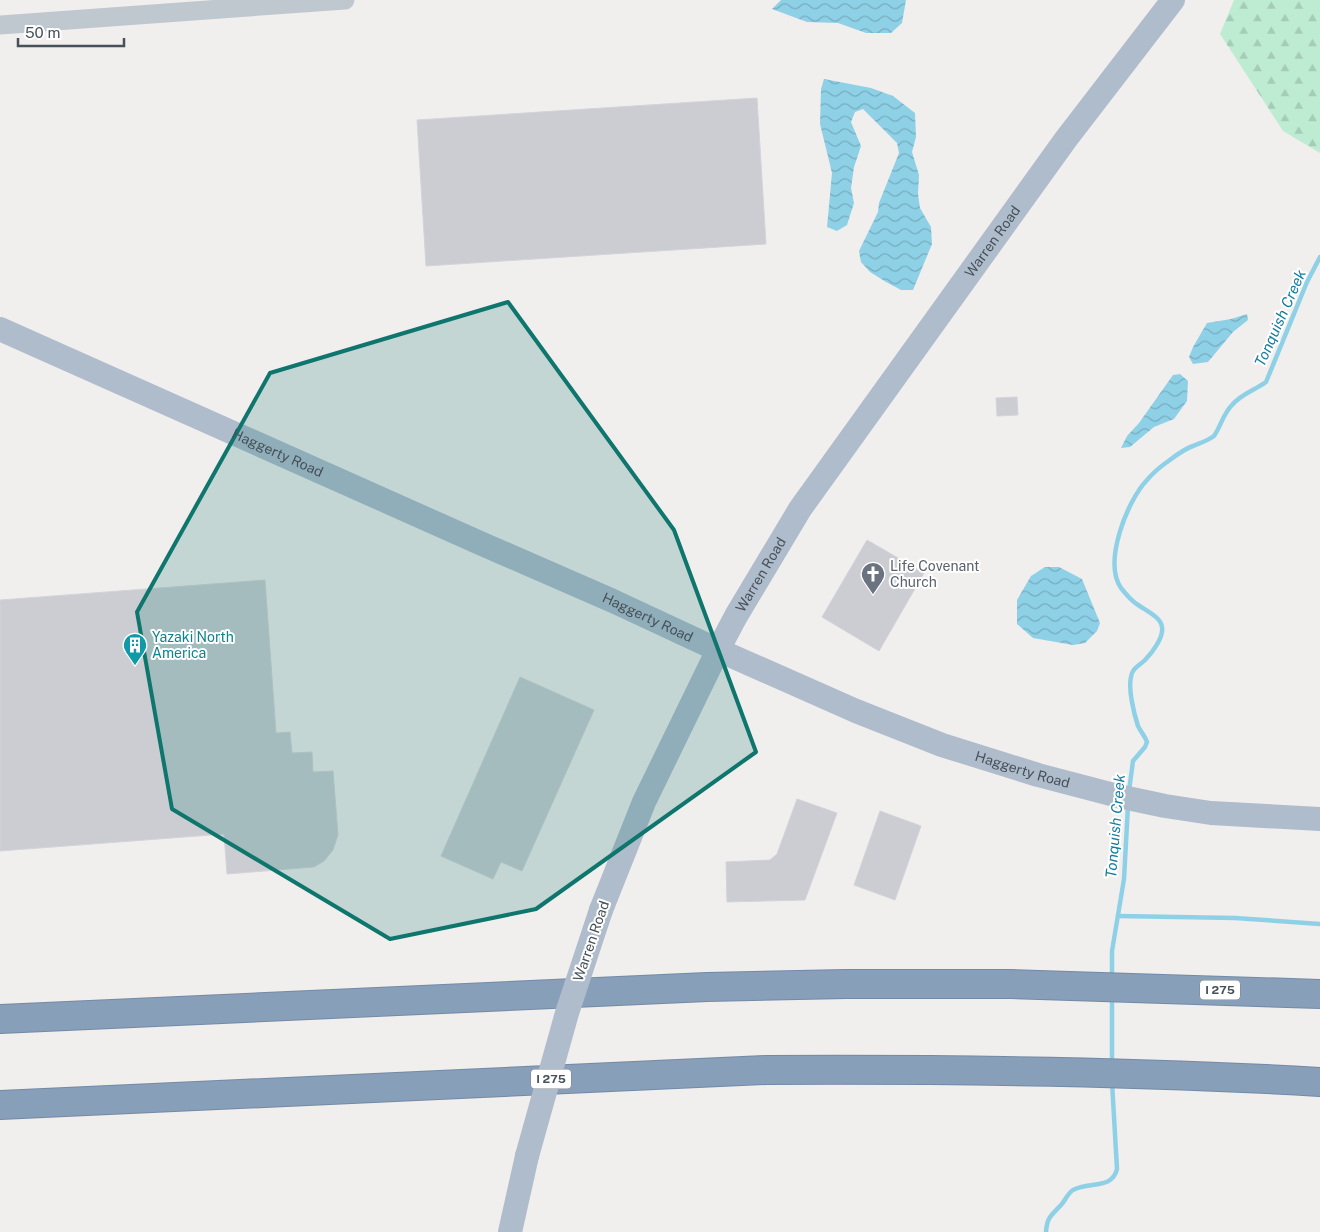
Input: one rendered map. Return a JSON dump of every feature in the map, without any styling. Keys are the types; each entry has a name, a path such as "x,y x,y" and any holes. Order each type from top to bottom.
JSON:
{"highway":[{"name":"I 275","path":"0,1019 707,987 846,984 1112,986 1320,994"},
{"name":"I 275","path":"0,1105 766,1070 1114,1073 1320,1082"}],"main road":[{"name":"Warren Road","path":"510,1232 527,1156 567,1013 601,910 644,802 736,616 813,491 1066,139 1173,0"},
{"name":"Haggerty Road","path":"0,330 613,601 856,711 942,745 1019,770 1128,799 1212,812 1320,819"}],"street":[{"path":"0,25 345,0"}],"highlighted area":[{"path":"508,302 674,530 756,752 536,909 390,939 172,809 137,612 270,373"}],"green space":[{"path":"1234,0 1320,0 1320,153 1283,131 1220,34"}],"water":[{"path":"781,0 906,0 902,23 891,33 866,33 838,23 807,22 772,9"},
{"path":"824,79 871,88 893,96 915,113 916,137 912,152 919,175 918,194 920,208 931,227 932,244 913,290 901,290 886,282 870,272 861,262 859,251 878,212 879,203 899,153 897,143 863,109 855,112 851,122 861,146 854,167 851,188 854,203 847,225 837,231 827,227 832,173 820,124 821,89"},
{"path":"1247,314 1248,320 1233,332 1208,362 1193,364 1189,357 1207,323"},
{"path":"1180,374 1188,381 1187,401 1174,419 1154,427 1130,447 1121,448 1127,436 1139,423 1173,375"},
{"path":"1045,567 1059,567 1082,579 1100,623 1097,631 1085,643 1073,645 1033,638 1017,624 1017,600 1031,576"}],"building":[{"path":"757,98 766,244 426,266 417,120"},
{"path":"1017,397 1018,415 997,416 996,398"},
{"name":"Life Covenant Church","path":"867,540 924,573 879,651 822,617"},
{"name":"Yazaki North America","path":"265,580 276,733 290,732 292,753 312,752 313,772 333,771 338,835 333,850 324,861 314,867 227,874 224,834 0,851 0,600"},
{"path":"520,677 594,710 522,871 501,862 493,879 441,856"},
{"path":"797,799 837,813 805,900 727,902 726,862 770,860 777,854"},
{"path":"880,811 921,826 895,900 854,885"}],"waterway":[{"name":"Tonquish Creek","path":"1129,791 1133,761 1147,742 1138,726 1135,715 1131,695 1131,677 1134,669 1154,649 1161,635 1162,627 1158,619 1130,599 1121,588 1116,577 1116,548 1125,517 1139,490 1154,473 1183,451 1214,436 1226,412 1236,401 1266,382 1307,282 1320,257"},
{"name":"Tonquish Creek","path":"1112,979 1112,951 1124,879 1128,806"},
{"path":"1118,916 1235,918 1320,924"},
{"name":"Tonquish Creek","path":"1112,997 1112,1064"},
{"name":"Tonquish Creek","path":"1046,1232 1050,1217 1073,1190 1105,1182 1114,1176 1117,1169 1112,1082"}],"place":[{"name":"Life Covenant Church","path":"873,595"},
{"name":"Yazaki North America","path":"135,666"}]}
